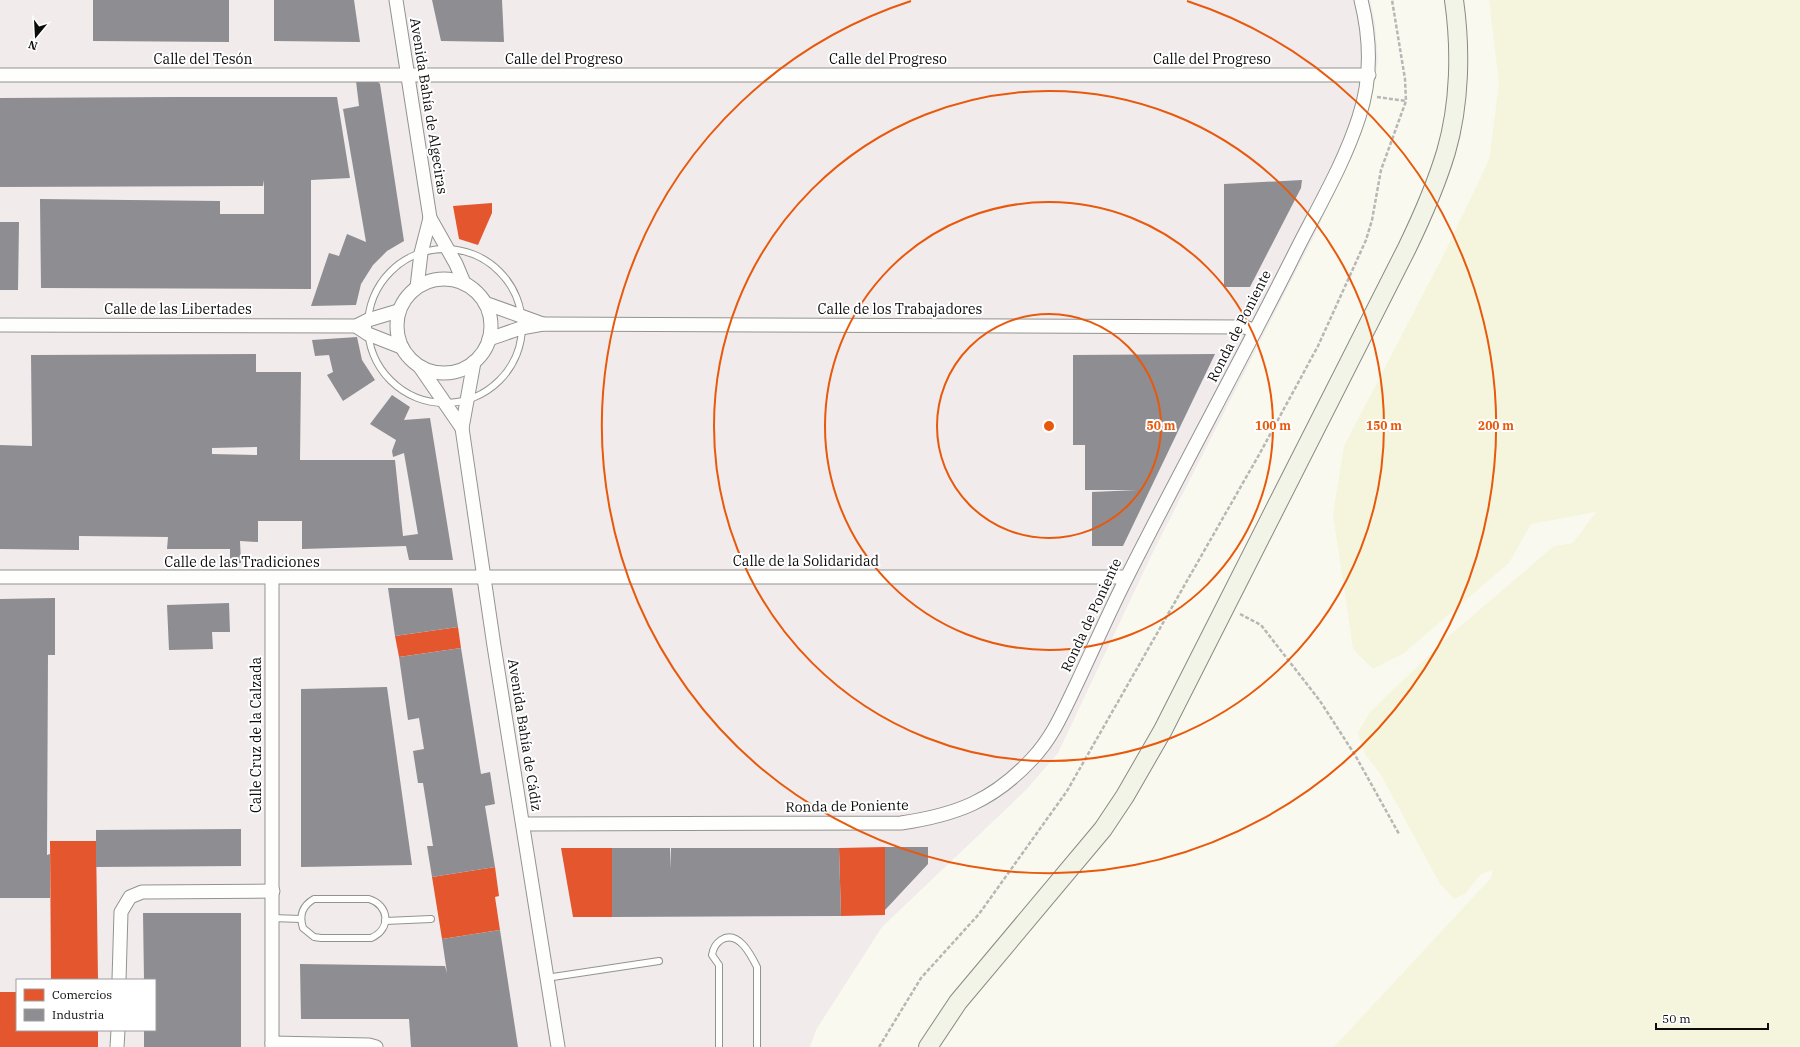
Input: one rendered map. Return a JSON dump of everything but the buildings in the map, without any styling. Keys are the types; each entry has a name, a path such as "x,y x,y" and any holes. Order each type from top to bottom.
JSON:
{"main road":[{"path":"928,1047 958,1002 1103,829 1125,796 1163,730 1407,248 1434,187 1446,151 1456,90 1459,56 1454,0"}],"street":[{"name":"Avenida Bahía de Algeciras","path":"396,0 430,218 464,283"},
{"name":"Ronda de Poniente","path":"523,824 901,823 930,819 968,808 1002,788 1033,759 1057,727 1126,577 1255,331 1340,163 1359,118 1369,75 1369,44 1361,0"},
{"name":"Calle del Tesón","path":"0,75 407,75"},
{"name":"Calle del Progreso","path":"407,75 1369,75"},
{"name":"Avenida Bahía de Algeciras","path":"417,286 421,253 430,218"},
{"path":"448,278 464,283 476,291 485,303 490,316 489,339 483,353 474,362 462,369 446,373 430,371 419,366 409,358 401,347 397,333 398,311 407,295 417,286 433,280 448,278"},
{"name":"Calle de los Trabajadores","path":"485,303 521,322 543,324 1245,327 1255,331"},
{"name":"Calle de las Libertades","path":"0,325 356,326 368,320 398,311"},
{"path":"489,339 521,322"},
{"path":"356,326 368,334 401,347"},
{"name":"Avenida Bahía de Cádiz","path":"474,362 462,428 546,978 558,1047"},
{"name":"Avenida Bahía de Cádiz","path":"419,366 462,428"},
{"name":"Calle de las Tradiciones","path":"0,577 485,577"},
{"name":"Calle de la Solidaridad","path":"485,577 1126,577"},
{"name":"Calle Cruz de la Calzada","path":"272,578 272,1045 369,1045 376,1047"},
{"path":"119,979 121,912 130,898 142,892 273,891"},
{"path":"117,1047 118,1031"}],"lane":[{"path":"448,250 471,254 492,266 501,274 514,294 521,322 518,351 508,371 492,387 468,399 446,403 426,401 415,397 388,378 375,358 368,334 368,320 373,297 385,278 401,263 421,253 448,250"},
{"path":"314,899 369,899 381,905 386,921 382,930 371,938 321,938 308,933 303,928 301,918 303,908 314,899"},
{"path":"272,918 301,918"},
{"path":"386,921 431,919"},
{"path":"719,1047 719,965 712,956 712,950 718,942 726,938 735,939 743,944 757,967 757,1047"},
{"path":"546,978 659,961"}],"path":[{"path":"879,1047 921,978 979,914 1067,791 1260,453 1318,346 1366,240 1372,220 1381,170 1406,101 1405,79 1392,0"},
{"path":"1364,96 1406,101"},
{"path":"1225,607 1252,619 1261,625 1320,701 1355,755 1399,834"}],"shaded area":[{"path":"0,0 1370,0 1375,22 1378,61 1370,106 1352,154 1316,232 1154,550 1058,753 1025,791 882,927 816,1030 810,1047 0,1047"}],"green space":[{"path":"1489,0 1800,0 1800,1047 1334,1047 1491,878 1493,870 1481,874 1465,894 1454,899 1440,884 1381,775 1365,754 1358,733 1370,712 1450,635 1554,546 1573,543 1596,512 1531,524 1509,563 1404,653 1373,669 1353,649 1333,514 1344,446 1442,258 1489,160 1499,84"}]}
